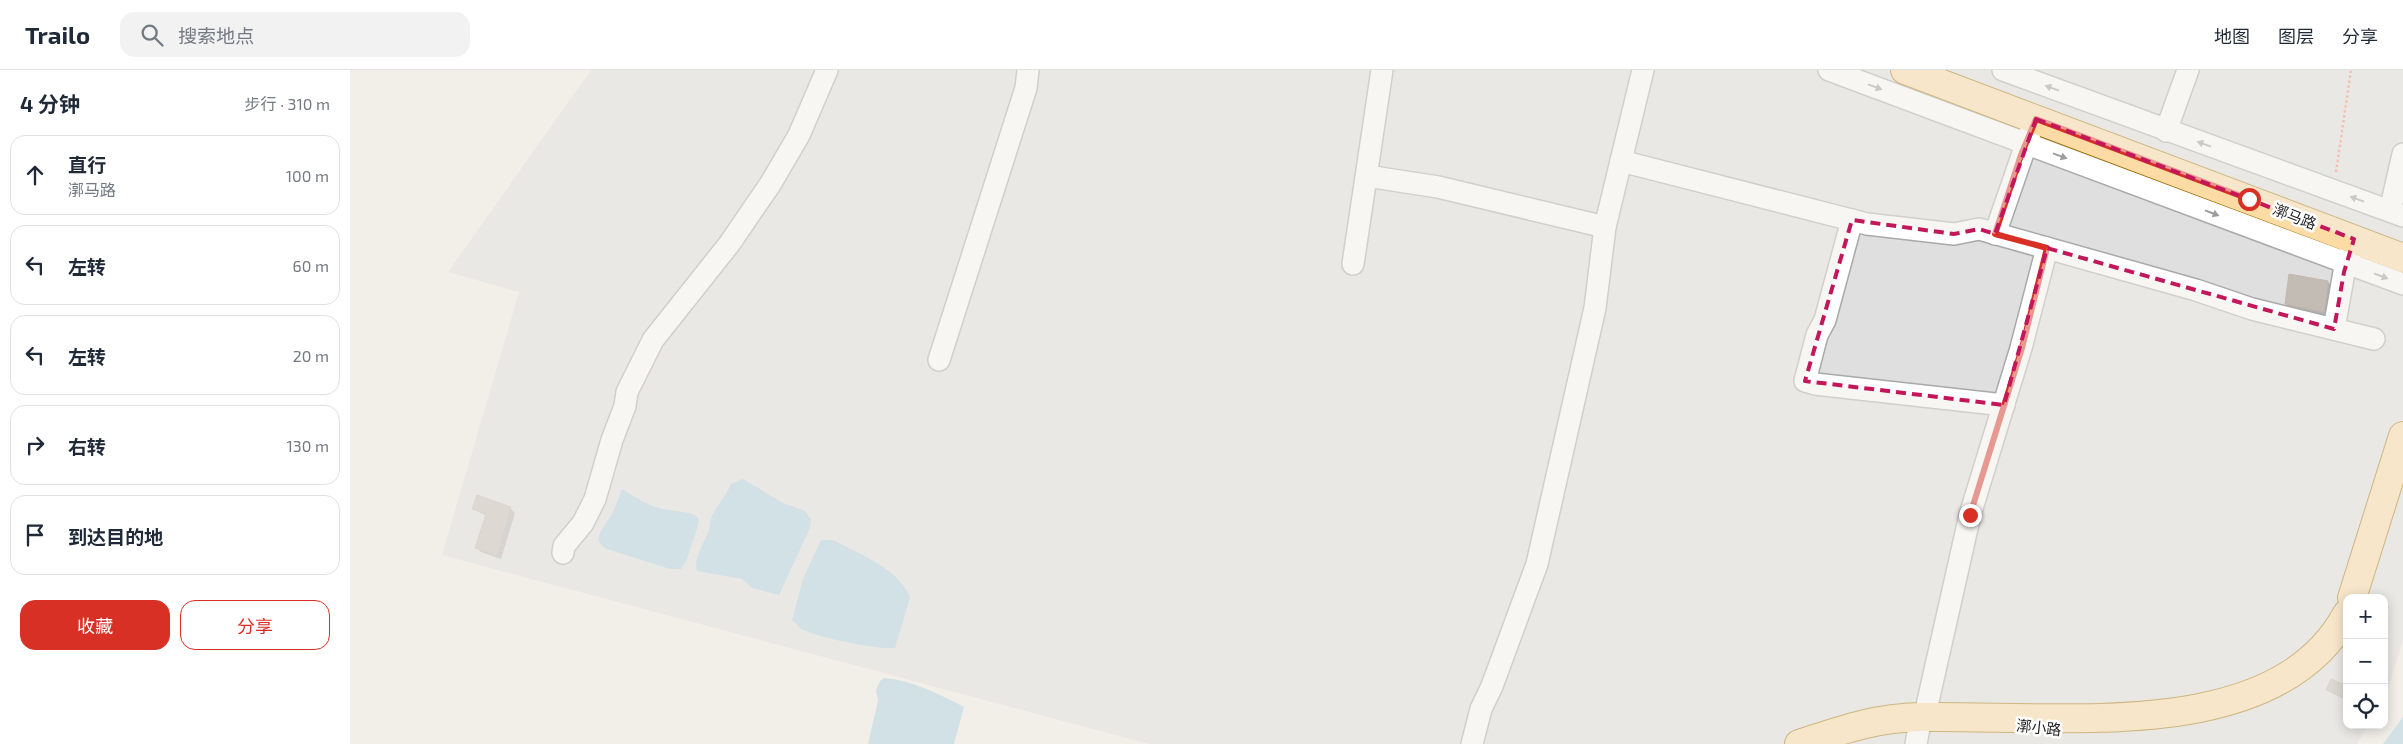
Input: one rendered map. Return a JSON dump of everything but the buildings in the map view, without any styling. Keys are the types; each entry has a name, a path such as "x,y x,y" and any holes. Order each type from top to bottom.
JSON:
{"main road":[{"name":"漷马路","path":"1906,70 2031,131 2350,251 2403,258"},
{"name":"漷马路","path":"1951,70 2403,240"},
{"path":"2353,594 2403,436"},
{"path":"2275,710 2284,705 2316,673 2330,652 2343,623"},
{"name":"漷小路","path":"1799,744 1883,719 1921,717 2168,738"}],"street":[{"path":"562,554 564,546 582,523 595,499 612,440 625,406 627,392 653,340 718,259 771,183 799,135 827,70"},
{"path":"939,360 1026,88 1028,70"},
{"path":"1353,264 1382,70"},
{"path":"1472,744 1481,710 1492,686 1537,564 1594,308 1605,227 1643,70"},
{"path":"1829,70 2031,131 1995,234"},
{"path":"2003,70 2166,131 2397,213 2403,154"},
{"path":"2166,131 2188,70"},
{"path":"1621,161 1852,220 1954,234 1979,230 2196,290 2252,309 2374,339"},
{"path":"1367,176 1438,187 1605,227"},
{"path":"1852,220 1825,320 1816,335 1805,381 1815,384 2004,404"},
{"path":"1916,744 1921,717 1926,710 1970,515 2022,348 2047,248"},
{"path":"2334,329 2350,251 2403,284"}],"path":[{"path":"2329,189 2336,172 2351,70"}],"highlighted area":[{"path":"2036,119 2354,239 2344,272 2334,329 2047,248 2004,405 1805,381 1852,220 1954,234 1979,229 1995,234"}],"shaded area":[{"path":"591,70 2403,70 2403,640 2388,689 2388,594 2343,594 2343,729 2366,729 2357,744 1149,744 442,555 519,292 448,272"}],"water":[{"path":"743,479 783,503 805,511 811,519 810,528 779,595 752,588 742,579 697,571 698,555 709,530 713,514 731,484"},
{"path":"622,489 654,507 689,513 698,517 699,522 687,559 681,569 670,569 604,548 598,540 600,533 614,510"},
{"path":"821,540 833,540 877,563 904,587 910,597 895,648 862,645 832,639 807,632 792,620 803,579"},
{"path":"884,678 915,685 964,707 954,744 868,744 878,701 876,690 880,681"},
{"path":"2403,717 2403,744 2383,744"}],"route":[{"path":"1970,515 2022,348 2047,248 1995,234 2021,155 2036,119 2249,199"}]}
